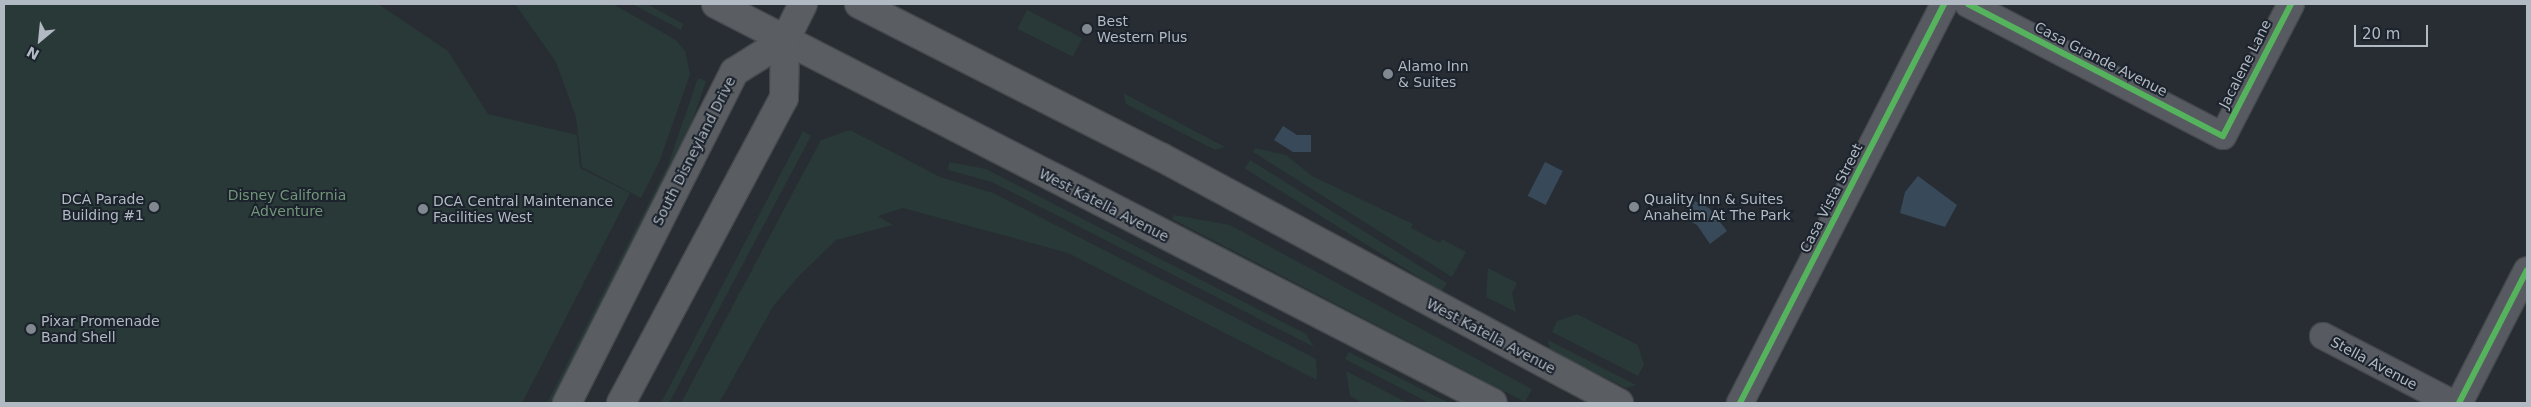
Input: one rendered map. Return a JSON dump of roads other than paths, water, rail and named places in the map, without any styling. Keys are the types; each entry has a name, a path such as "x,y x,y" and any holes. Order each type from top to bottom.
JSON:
{"main road":[{"name":"West Katella Avenue","path":"716,4 1493,403"},
{"path":"621,403 784,98 785,40 804,4"},
{"name":"West Katella Avenue","path":"859,4 1161,158 1619,403"},
{"name":"South Disneyland Drive","path":"567,403 734,72 785,40"}],"street":[{"name":"Casa Vista Street","path":"1740,403 1944,4"},
{"name":"Casa Grande Avenue","path":"1968,4 2222,136"},
{"name":"Jacalene Lane","path":"2222,136 2291,4"},
{"path":"2460,403 2527,270"},
{"name":"Stella Avenue","path":"2323,336 2452,403"}],"water":[{"path":"1283,126 1297,135 1311,135 1311,152 1293,152 1274,140"},
{"path":"1545,162 1563,171 1546,205 1528,196"},
{"path":"1918,176 1957,205 1945,227 1900,213 1905,192"},
{"path":"1695,201 1709,208 1727,231 1710,244 1697,225 1686,219"}],"place":[{"name":"Best Western Plus","path":"1087,29"},
{"name":"Alamo Inn & Suites","path":"1388,74"},
{"name":"DCA Parade Building #1","path":"154,207"},
{"name":"Quality Inn & Suites Anaheim At The Park","path":"1634,207"},
{"name":"DCA Central Maintenance Facilities West","path":"423,209"},
{"name":"Pixar Promenade Band Shell","path":"31,329"}],"park label":[{"name":"Disney California Adventure","path":"287,204"}]}
